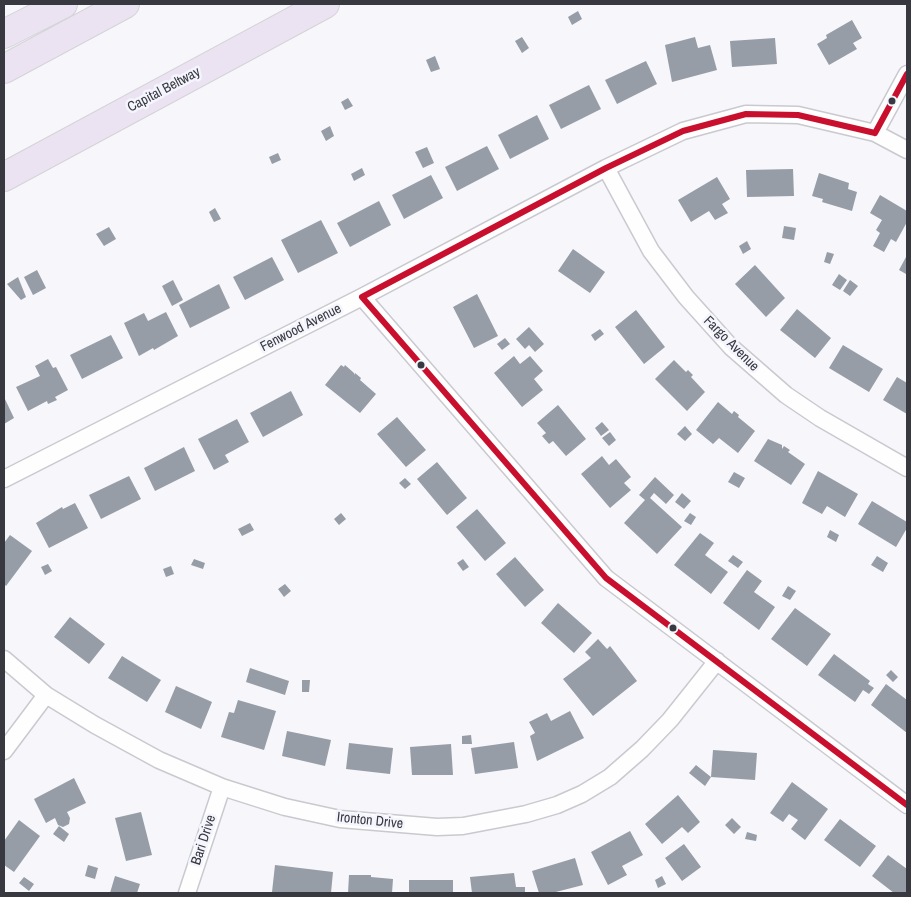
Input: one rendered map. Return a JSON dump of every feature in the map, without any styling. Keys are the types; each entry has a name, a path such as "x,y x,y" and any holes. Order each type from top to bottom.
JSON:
{"highway":[{"path":"4,34 63,4"},
{"path":"4,69 125,4"},
{"name":"Capital Beltway","path":"4,177 325,4"},
{"path":"4,194 183,79"}],"street":[{"path":"875,133 907,74"},
{"name":"Fenwood Avenue","path":"4,479 362,297 606,168 683,131 746,114 798,115 875,133 907,150"},
{"name":"Fargo Avenue","path":"606,168 651,251 686,297 731,347 786,395 820,418 907,468"},
{"path":"362,297 606,578 907,804"},
{"name":"Ironton Drive","path":"4,659 46,695 130,746 222,787 286,807 340,819 398,825 463,826 526,814 557,805 582,794 610,777 642,749 670,720 716,661"},
{"path":"4,750 46,695"},
{"name":"Bari Drive","path":"187,893 222,787"}],"building":[{"path":"578,11 582,19 572,25 568,17"},
{"path":"852,20 862,38 853,43 857,49 829,65 817,44 827,38 826,35"},
{"path":"522,37 529,48 522,53 515,41"},
{"path":"695,37 698,48 710,45 717,70 672,82 665,45"},
{"path":"775,38 777,64 732,67 730,41"},
{"path":"435,56 440,69 431,72 426,60"},
{"path":"646,61 657,84 617,104 605,80"},
{"path":"589,85 601,109 561,129 549,105"},
{"path":"348,98 353,106 345,110 341,102"},
{"path":"537,115 549,139 510,159 498,135"},
{"path":"330,126 334,136 326,141 321,131"},
{"path":"487,146 499,169 457,191 445,167"},
{"path":"427,147 434,163 423,168 415,152"},
{"path":"278,153 281,160 272,164 269,157"},
{"path":"362,168 365,175 354,181 351,174"},
{"path":"793,169 794,196 747,197 746,170"},
{"path":"819,173 849,183 848,189 857,192 852,211 822,202 823,199 812,196"},
{"path":"431,175 443,198 404,219 392,195"},
{"path":"717,177 730,199 722,204 728,213 715,220 709,211 691,222 678,200"},
{"path":"880,195 907,211 907,222 896,242 891,239 884,252 873,246 880,233 876,230 882,220 870,213"},
{"path":"379,201 391,225 350,247 337,223"},
{"path":"215,208 221,219 214,222 209,212"},
{"path":"321,220 338,253 298,273 281,240"},
{"path":"784,226 796,228 794,240 782,238"},
{"path":"109,227 116,239 104,246 96,234"},
{"path":"747,241 751,249 743,254 739,246"},
{"path":"573,249 605,272 590,293 558,271"},
{"path":"827,252 834,254 830,264 824,262"},
{"path":"272,257 284,280 245,300 233,277"},
{"path":"906,257 907,271 906,274 899,270"},
{"path":"755,265 785,298 766,317 735,284"},
{"path":"37,270 46,288 33,295 24,277"},
{"path":"839,274 847,280 840,290 832,285"},
{"path":"18,277 26,297 21,300 7,284"},
{"path":"173,280 183,300 172,306 162,286"},
{"path":"850,280 858,286 850,296 843,291"},
{"path":"219,284 230,308 190,328 179,305"},
{"path":"477,294 498,336 474,348 453,307"},
{"path":"797,309 831,338 815,358 780,330"},
{"path":"636,310 665,347 644,364 615,327"},
{"path":"166,312 178,336 154,350 153,348 139,356 124,323 144,313 148,321"},
{"path":"529,327 544,344 535,352 529,345 525,349 516,339"},
{"path":"600,329 604,334 595,341 591,335"},
{"path":"111,335 123,358 82,379 70,355"},
{"path":"505,338 510,344 502,350 497,344"},
{"path":"843,345 883,369 869,392 829,368"},
{"path":"514,356 520,364 530,356 543,371 534,379 543,390 522,407 494,373"},
{"path":"48,359 53,368 56,367 68,390 55,397 57,400 48,404 47,401 28,411 16,387 40,376 35,366"},
{"path":"674,360 686,372 688,370 693,375 691,377 705,392 687,411 655,379"},
{"path":"341,365 344,367 345,365 354,375 355,373 376,394 360,413 325,385"},
{"path":"897,377 907,383 907,414 883,400"},
{"path":"291,391 303,415 263,437 250,413"},
{"path":"4,397 14,418 4,424"},
{"path":"718,402 732,414 734,411 739,415 738,417 755,431 738,453 719,438 713,444 696,430"},
{"path":"558,405 586,439 566,456 553,441 549,444 542,436 546,433 537,423"},
{"path":"397,417 426,450 406,467 377,434"},
{"path":"237,419 249,442 225,455 229,462 214,470 198,439"},
{"path":"602,422 609,430 601,436 595,428"},
{"path":"685,426 692,434 685,441 677,434"},
{"path":"610,432 616,440 609,446 602,438"},
{"path":"768,439 782,445 782,449 784,446 790,450 788,452 805,464 791,485 754,461"},
{"path":"184,447 195,471 155,491 144,468"},
{"path":"602,456 609,465 616,459 631,477 624,483 631,490 610,508 581,474"},
{"path":"437,462 467,498 447,515 417,479"},
{"path":"818,471 858,494 845,517 827,506 822,514 802,503"},
{"path":"734,472 745,478 739,488 728,482"},
{"path":"129,476 141,499 101,519 89,495"},
{"path":"655,477 674,495 666,504 654,493 650,498 682,527 657,554 624,523 645,500 639,495"},
{"path":"405,478 411,484 405,489 399,483"},
{"path":"682,493 691,501 684,509 675,502"},
{"path":"872,501 907,522 907,528 896,547 858,524"},
{"path":"75,503 88,528 49,548 36,523 62,507 63,509"},
{"path":"477,509 506,543 485,561 456,527"},
{"path":"341,513 346,519 339,525 334,519"},
{"path":"690,513 696,517 691,525 684,521"},
{"path":"250,523 254,530 242,536 238,529"},
{"path":"830,530 839,535 836,542 827,537"},
{"path":"700,533 714,543 705,555 728,572 711,594 674,565"},
{"path":"10,535 32,551 6,586 4,584 4,543"},
{"path":"733,555 743,562 738,568 728,561"},
{"path":"877,556 888,563 883,572 871,565"},
{"path":"515,557 544,590 525,607 496,574"},
{"path":"194,559 205,563 203,569 191,565"},
{"path":"463,559 469,567 463,571 457,563"},
{"path":"48,564 52,571 45,575 41,567"},
{"path":"171,566 174,574 166,577 163,569"},
{"path":"747,570 762,581 754,592 775,607 759,630 723,603"},
{"path":"285,584 291,591 284,597 278,589"},
{"path":"788,586 796,591 790,600 782,596"},
{"path":"558,603 592,633 574,653 541,623"},
{"path":"795,608 831,634 807,666 771,639"},
{"path":"70,617 105,644 89,664 54,637"},
{"path":"598,639 607,649 610,646 637,681 593,716 563,679 591,658 585,652"},
{"path":"834,654 870,681 868,684 874,688 869,694 863,690 855,702 818,675"},
{"path":"122,656 161,680 147,702 108,678"},
{"path":"250,668 289,681 285,695 246,682"},
{"path":"891,670 898,677 893,682 886,675"},
{"path":"302,680 310,680 309,692 302,692"},
{"path":"886,684 907,700 907,733 871,705"},
{"path":"176,686 212,702 201,729 165,712"},
{"path":"238,700 276,711 264,750 221,737 229,712 234,713"},
{"path":"570,711 584,738 537,761 530,736 535,733 529,722 547,713 551,721"},
{"path":"287,731 331,740 325,766 282,756"},
{"path":"471,735 472,744 462,744 462,736"},
{"path":"514,742 518,768 475,774 471,748"},
{"path":"349,743 393,748 390,774 346,769"},
{"path":"451,744 453,775 412,775 410,747"},
{"path":"713,750 757,753 755,780 711,777"},
{"path":"696,765 711,777 705,786 689,773"},
{"path":"74,778 86,803 67,812 70,818 69,824 63,827 58,825 55,818 46,823 34,799"},
{"path":"792,782 828,809 805,840 791,829 798,820 789,814 783,822 770,813"},
{"path":"678,795 700,822 688,833 682,827 662,844 645,824"},
{"path":"141,812 152,855 126,861 115,818"},
{"path":"732,818 741,827 734,834 725,825"},
{"path":"840,819 876,846 860,867 824,840"},
{"path":"19,820 40,836 14,872 4,865 4,841"},
{"path":"59,826 69,834 64,842 53,834"},
{"path":"630,831 643,855 622,866 627,875 608,885 591,852"},
{"path":"747,832 757,835 756,841 745,839"},
{"path":"684,844 701,867 682,881 665,858"},
{"path":"888,855 907,869 907,893 894,893 872,876"},
{"path":"575,858 583,885 552,893 539,893 532,871"},
{"path":"88,865 98,868 95,879 85,876"},
{"path":"275,865 333,872 331,893 272,892"},
{"path":"514,873 516,887 525,887 525,893 472,893 470,877"},
{"path":"349,875 371,875 371,877 393,879 392,893 348,893"},
{"path":"115,876 140,884 137,893 110,893"},
{"path":"662,876 666,884 658,888 655,880"},
{"path":"24,877 34,884 29,891 19,883"},
{"path":"409,880 453,880 453,893 409,893"}],"transit line":[{"path":"875,133 907,74"},
{"path":"362,297 606,168 683,131 746,114 798,115 875,133"},
{"path":"362,297 606,578 907,805"}]}
